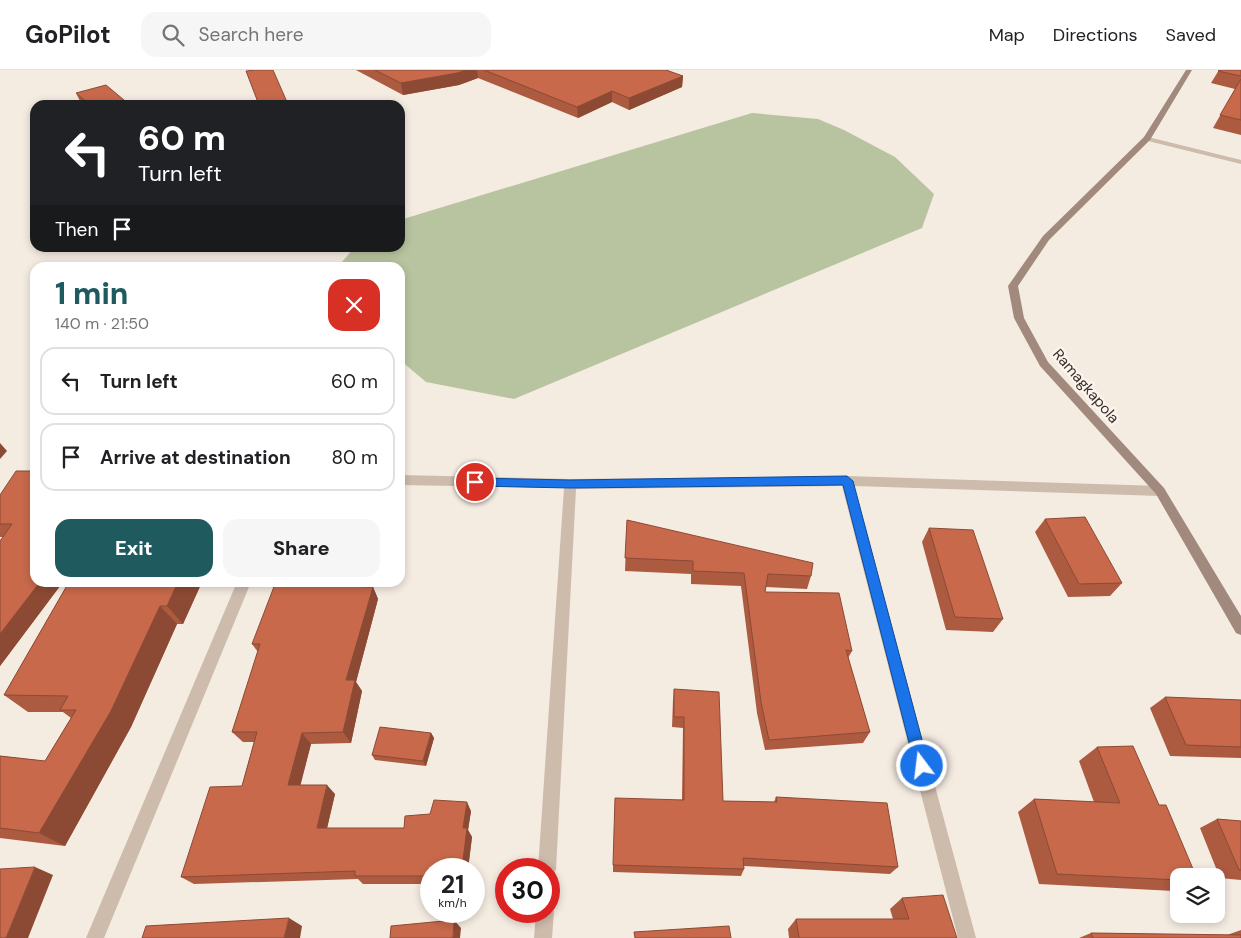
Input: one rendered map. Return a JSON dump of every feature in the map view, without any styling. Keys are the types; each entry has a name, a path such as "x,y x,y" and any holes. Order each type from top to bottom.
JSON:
{"street":[{"name":"Ramagkapola","path":"1189,70 1147,138 1046,238 1013,286 1019,318 1044,364 1160,491 1241,629"},
{"path":"1147,138 1241,162"},
{"path":"405,480 570,484 847,481 1160,491"},
{"path":"847,481 967,938"},
{"path":"548,858 570,484"},
{"path":"95,938 242,587"},
{"path":"543,938 544,923"}],"green space":[{"path":"752,113 818,119 844,130 895,157 934,194 922,228 514,399 426,382 405,364 405,262 342,262 351,252 405,252 405,218"}],"building":[{"path":"273,70 286,100 257,100 246,71"},
{"path":"375,70 467,70 401,83"},
{"path":"484,70 666,70 683,76 629,98 612,91 577,107"},
{"path":"1241,70 1241,76 1218,71"},
{"path":"1241,79 1241,120 1220,115"},
{"path":"106,85 124,100 84,100 76,93"},
{"path":"16,471 30,471 30,587 36,587 0,634 0,541 12,524 0,524 0,495"},
{"path":"1085,517 1122,583 1079,584 1045,519"},
{"path":"627,520 813,563 811,576 768,574 765,592 839,593 852,651 846,650 870,732 769,740 761,702 744,573 693,571 693,561 625,558"},
{"path":"929,528 973,530 1003,619 955,617"},
{"path":"66,587 176,587 167,606 160,606 111,711 39,833 0,828 0,756 45,761 76,710 60,710 68,696 4,695"},
{"path":"274,587 373,587 346,680 355,680 343,732 302,733 288,785 327,785 317,828 404,828 405,816 430,814 434,800 467,802 463,828 467,828 463,858 420,858 420,876 355,876 355,871 181,877 210,787 242,786 257,732 232,732 260,644 252,644"},
{"path":"674,689 719,692 723,801 777,802 776,797 887,803 898,867 743,858 744,869 613,865 615,798 684,800 684,717 674,717"},
{"path":"1165,697 1241,700 1241,747 1186,745"},
{"path":"380,727 431,733 423,761 372,755"},
{"path":"1133,746 1159,805 1166,805 1193,868 1170,868 1170,880 1057,874 1034,799 1120,803 1097,747"},
{"path":"1217,819 1241,821 1241,870 1239,870"},
{"path":"35,867 6,938 0,938 0,869"},
{"path":"943,895 957,938 799,938 796,919 909,919 902,898"},
{"path":"289,918 284,938 142,938 146,926"},
{"path":"454,923 453,938 390,938 391,926"},
{"path":"729,926 731,938 635,938 634,932"},
{"path":"1091,933 1241,935 1241,938 1093,938"}],"route":[{"path":"475,482 570,484 847,481 922,766"}]}
